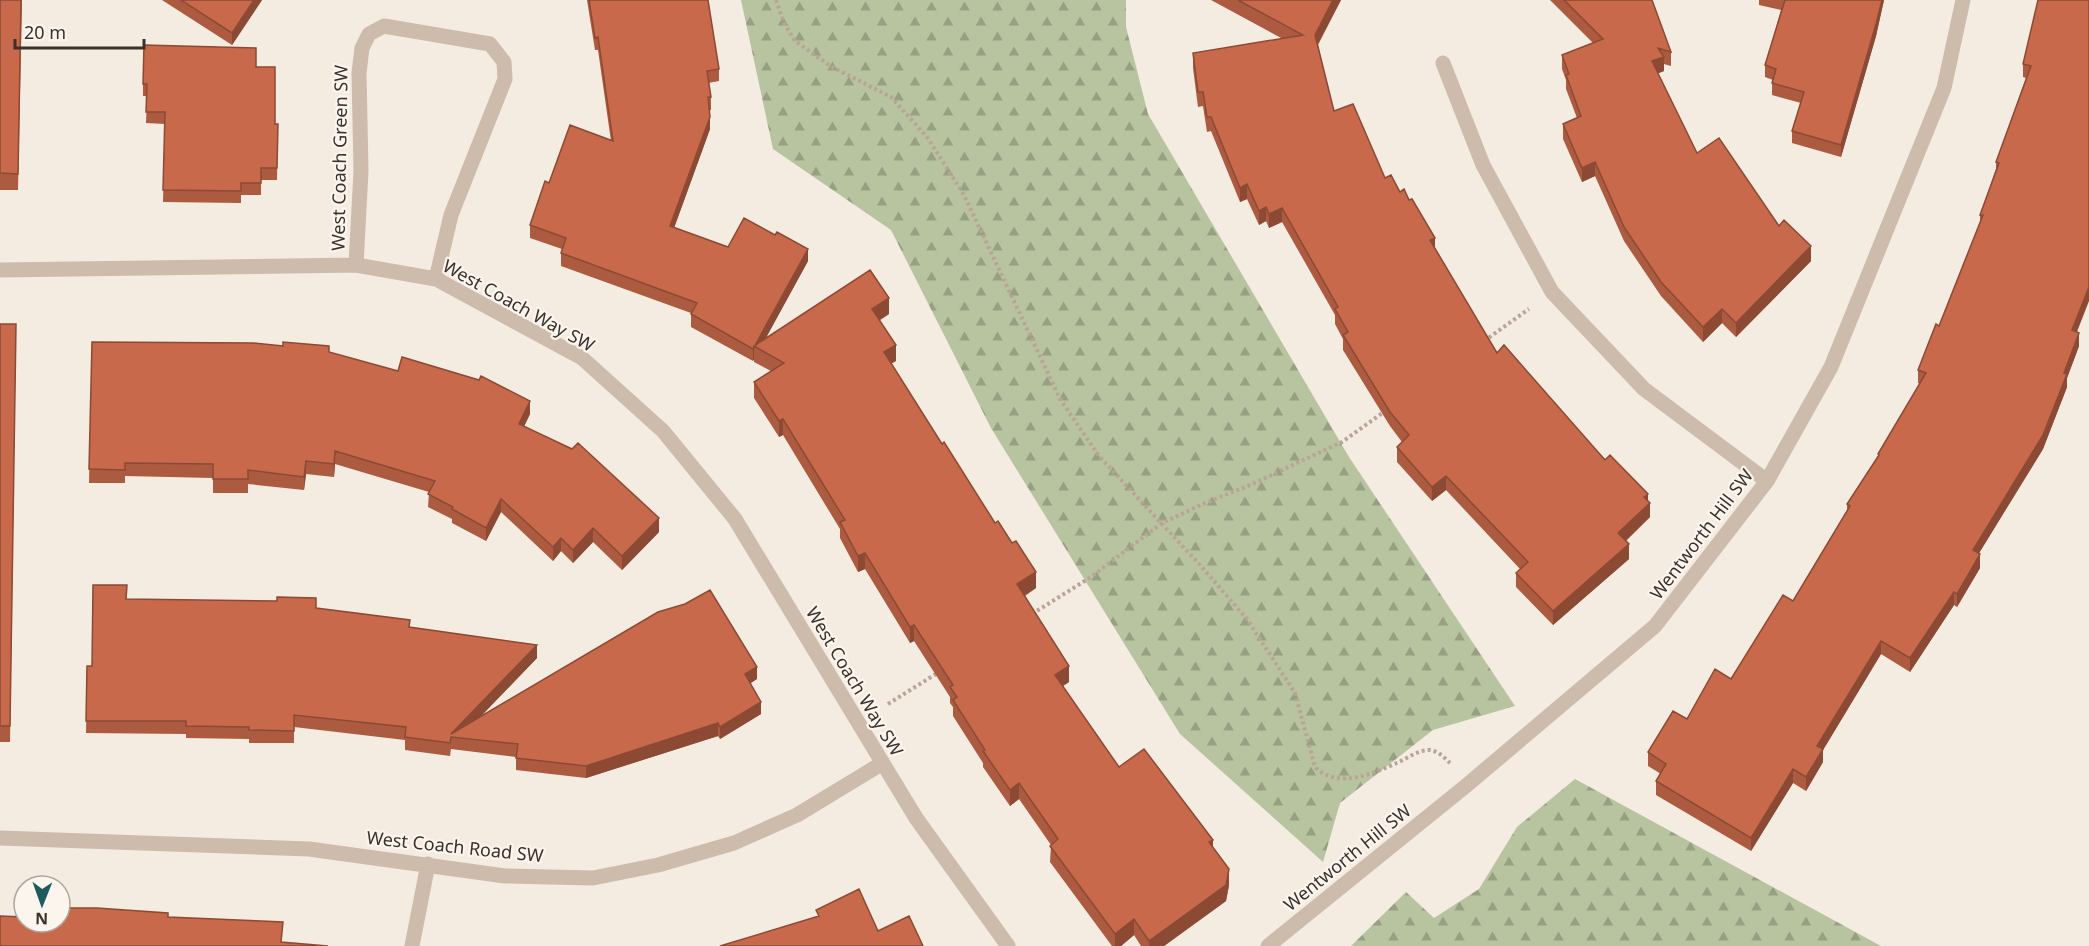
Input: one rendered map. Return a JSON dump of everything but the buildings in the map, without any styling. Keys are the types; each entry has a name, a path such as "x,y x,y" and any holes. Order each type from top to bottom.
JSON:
{"street":[{"name":"Wentworth Hill SW","path":"1269,946 1467,785 1655,627 1767,481 1835,356 1944,88 1963,0"},
{"name":"West Coach Green SW","path":"356,265 361,171 359,73 362,48 369,34 384,26 490,44 504,62 505,79 452,215 436,279"},
{"path":"1443,63 1482,165 1552,292 1644,389 1767,481"},
{"name":"West Coach Way SW","path":"0,270 356,265 436,279 582,358 663,431 735,519 915,818 1008,946"},
{"name":"West Coach Road SW","path":"0,838 309,849 505,876 593,878 658,865 734,843 798,815 881,764"},
{"path":"412,946 428,864"}],"path":[{"path":"776,0 784,23 795,41 832,67 891,97 927,137 964,195 1060,399 1099,456 1247,619 1294,693 1312,760 1320,771 1331,777 1352,778 1392,765 1418,752 1429,750 1443,756 1454,767"},
{"path":"1478,345 1552,292"},
{"path":"1030,615 1091,577 1162,523 1342,442 1391,407"},
{"path":"888,704 949,666"}],"green space":[{"path":"741,0 1126,0 1126,27 1148,114 1349,457 1515,706 1433,730 1340,803 1323,862 1180,734 991,428 891,230 773,149"},
{"path":"1575,779 1881,946 1351,946 1406,892 1434,918 1479,889 1517,827"}]}
